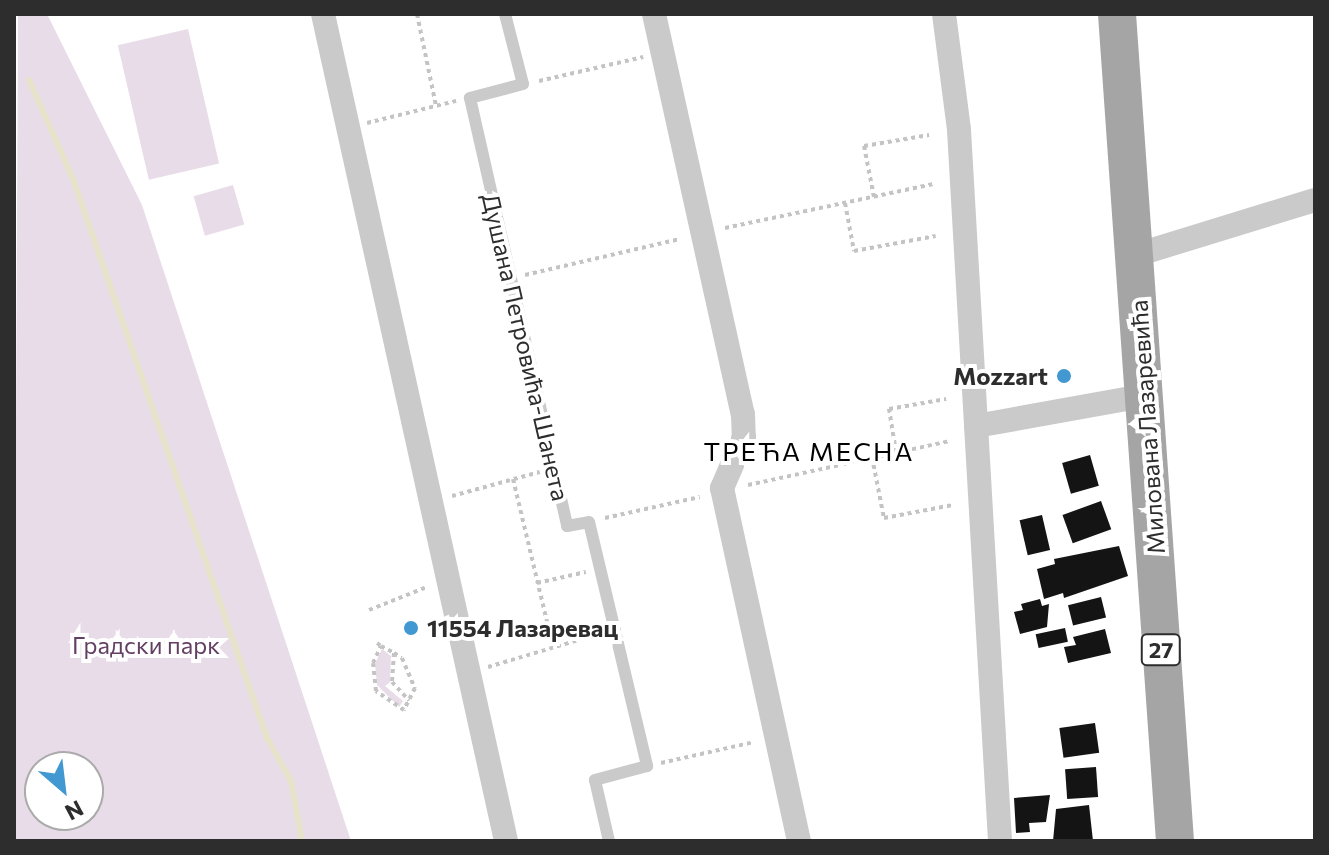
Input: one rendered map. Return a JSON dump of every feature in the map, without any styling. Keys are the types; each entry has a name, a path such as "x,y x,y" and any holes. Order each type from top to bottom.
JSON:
{"main road":[{"name":"Милована Лазаревића","path":"1117,14 1175,841"}],"street":[{"path":"323,14 506,841"},
{"path":"654,14 743,414 744,437 722,488 799,841"},
{"path":"944,14 955,73 1000,841"},
{"path":"1136,255 1315,200"},
{"path":"976,426 1143,396"}],"lane":[{"path":"505,14 523,84"},
{"name":"Душана Петровића-Шанета","path":"523,84 470,98 567,526 589,522 647,766"},
{"path":"609,841 595,780 647,766"}],"path":[{"path":"358,126 436,106 417,14"},
{"path":"523,84 649,56"},
{"path":"874,197 864,146 929,135"},
{"path":"715,231 933,184"},
{"path":"845,203 854,251 936,236"},
{"path":"509,278 687,238"},
{"path":"896,452 889,409 946,399"},
{"path":"740,487 949,441"},
{"path":"872,457 884,518 953,505"},
{"path":"442,499 553,468"},
{"path":"513,479 553,647"},
{"path":"589,522 700,497"},
{"path":"537,583 599,569"},
{"path":"369,610 426,584 430,598"},
{"path":"479,669 613,631"},
{"path":"379,644 394,653 402,658 415,688 404,710 376,691 373,663 379,644"},
{"path":"394,653 392,682 409,700"},
{"path":"647,766 761,741"}],"green space":[{"name":"Градски парк","path":"18,14 47,14 142,205 351,841 14,841"},
{"path":"188,29 219,163 149,180 118,45"},
{"path":"233,185 244,224 205,236 194,196"},
{"path":"382,649 391,656 390,682 385,686 403,701 399,707 377,685 375,664"}],"building":[{"path":"1090,455 1099,486 1071,494 1062,463"},
{"path":"1101,501 1111,529 1073,543 1062,515"},
{"path":"1042,515 1050,550 1028,555 1020,520"},
{"path":"1119,546 1128,576 1064,598 1063,593 1044,599 1037,569 1055,564 1054,559"},
{"path":"1101,597 1106,617 1073,626 1068,605"},
{"path":"1040,599 1042,606 1049,604 1047,627 1020,634 1014,612 1023,610 1021,604"},
{"path":"1065,628 1068,642 1039,648 1036,634"},
{"path":"1105,629 1111,653 1068,663 1064,647 1076,645 1073,637"},
{"path":"1095,723 1099,753 1064,758 1059,728"},
{"path":"1096,767 1098,797 1067,799 1065,769"},
{"path":"1050,795 1046,822 1029,823 1030,832 1016,833 1014,798"},
{"path":"1089,805 1093,841 1053,841 1056,809"}],"waterway":[{"path":"29,80 73,179 267,738 291,781 302,841"}],"place":[{"name":"Mozzart","path":"1064,376"},
{"name":"11554 Лазаревац","path":"411,628"}],"district":[{"name":"ТРЕЋА МЕСНА","path":"809,451"}]}
